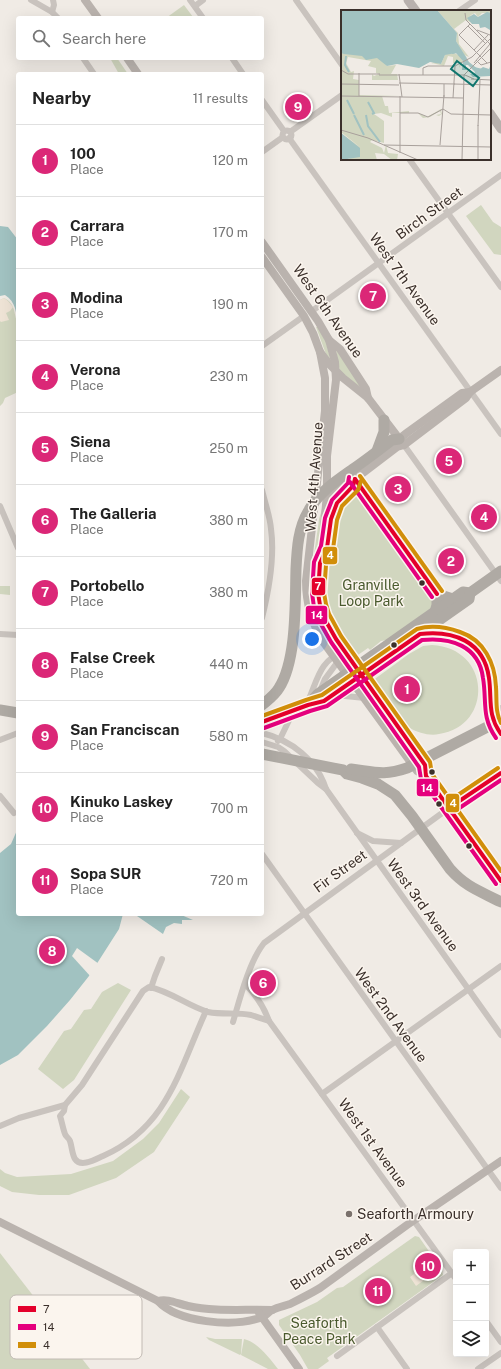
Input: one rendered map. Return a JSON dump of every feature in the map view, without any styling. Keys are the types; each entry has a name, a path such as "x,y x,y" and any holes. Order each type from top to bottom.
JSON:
{"highway":[{"path":"375,453 384,432 384,420"},
{"path":"264,703 273,696 279,688 286,674 290,658 293,636 297,553 305,517 314,501 326,490 392,440 400,444"},
{"path":"264,720 288,714 310,703 324,701 453,599 463,592 470,593 499,575"},
{"path":"376,659 420,634 469,599 470,593"},
{"path":"435,612 437,605 437,594 453,599"},
{"path":"0,711 16,713"},
{"path":"264,754 343,770 348,768 381,774 394,772 407,768 496,718"},
{"path":"343,770 347,774 378,784 395,795 458,878 470,887 500,901"}],"main road":[{"path":"85,0 97,16"},
{"path":"408,0 415,10"},
{"path":"128,60 137,72"},
{"path":"491,114 501,129"},
{"name":"West 6th Avenue","path":"264,245 312,311 324,329 329,340 340,349 366,389 368,398"},
{"name":"West 6th Avenue","path":"264,260 304,316 313,333 320,352 336,372 368,398 400,444"},
{"name":"West 4th Avenue","path":"329,340 336,372 327,456 327,494 318,587 320,605 328,626 344,651 425,765 426,776"},
{"name":"West 4th Avenue","path":"320,352 326,396 308,562 306,596 312,619 317,631 417,771 426,776 501,881"},
{"path":"320,563 327,548 332,519 337,502 353,486 355,479 462,393 470,392 501,370"},
{"path":"315,502 349,479 355,479"},
{"path":"355,479 437,594"},
{"name":"Fir Street","path":"449,808 501,773"},
{"name":"Burrard Street","path":"0,1222 158,1301 164,1308 174,1313 211,1322 250,1321 262,1318 272,1310 299,1300 320,1288 414,1220 501,1161"},
{"name":"Burrard Street","path":"158,1301 165,1299 193,1307 211,1309 272,1310"},
{"path":"256,1309 299,1369"}],"street":[{"path":"31,0 52,12 56,16"},
{"path":"52,0 54,5 52,12"},
{"path":"190,0 202,16"},
{"path":"195,6 203,0"},
{"path":"296,0 341,64"},
{"path":"460,10 475,0"},
{"path":"84,60 93,72"},
{"path":"233,60 242,72"},
{"path":"264,151 341,96"},
{"name":"West 7th Avenue","path":"264,103 501,434"},
{"path":"410,160 501,287"},
{"name":"Birch Street","path":"312,311 501,175"},
{"path":"264,345 304,316"},
{"name":"West 6th Avenue","path":"400,444 499,575"},
{"path":"264,498 271,528 272,547 269,584 264,608"},
{"path":"0,506 16,543"},
{"path":"420,634 434,632 442,633 465,640 475,646 482,654 489,674 496,718"},
{"path":"0,634 16,635"},
{"path":"310,703 336,658 344,651"},
{"path":"310,703 309,700 315,682 321,671 327,661 336,658"},
{"path":"264,720 337,694 365,698"},
{"path":"501,708 495,710 496,718 493,722 501,734"},
{"path":"272,745 280,739 294,710"},
{"path":"0,740 16,734"},
{"name":"West 3rd Avenue","path":"264,734 288,742 313,763 319,772 326,789 356,833 501,1035"},
{"name":"West 3rd Avenue","path":"264,743 284,751 326,789"},
{"path":"0,796 14,813"},
{"name":"Fir Street","path":"232,1022 257,954 264,943 449,808"},
{"path":"356,833 373,840 401,843"},
{"name":"West 2nd Avenue","path":"264,857 501,1188"},
{"path":"60,1116 64,1111 65,1105 82,1085 148,988 162,959"},
{"path":"322,1094 501,966"},
{"name":"West 1st Avenue","path":"245,984 266,1011 269,1021 452,1273"},
{"path":"148,988 206,1011 222,1015 251,1015 269,1021"},
{"path":"60,1116 65,1135 70,1140 75,1160 82,1163 87,1163 116,1150 136,1137 154,1119 172,1091 206,1011"},
{"path":"0,1126 19,1118 65,1105"},
{"path":"49,1110 53,1114 60,1116"},
{"path":"337,1356 452,1273"},
{"path":"489,1325 501,1342"},
{"path":"376,1327 407,1369"},
{"path":"478,1369 501,1353"}],"green space":[{"path":"184,5 192,16 169,16"},
{"path":"111,60 118,60 127,72 118,72"},
{"path":"481,205 493,222 501,227 501,255 494,254 466,216"},
{"path":"4,298 13,306 16,320 16,393 5,398 0,406 0,300"},
{"path":"316,327 318,327 326,342 331,362 327,357"},
{"path":"337,351 364,391 340,372"},
{"name":"Granville Loop Park","path":"351,494 356,494 360,497 401,550 401,554 433,599 432,607 430,609 387,640 381,641 370,650 368,648 355,657 331,621 326,608 324,595 327,554 336,513 339,505"},
{"path":"322,509 322,520 313,576 314,601 317,613 333,641 334,648 323,633 315,617 311,595 314,555 319,519"},
{"path":"0,586 10,586 10,595 0,594"},
{"path":"432,645 451,649 466,659 475,672 478,688 477,703 469,717 457,728 432,735 424,734 410,728 404,723 394,712 372,681 409,654 423,646"},
{"path":"118,983 131,990 74,1080 63,1089 38,1069 64,1031 71,1029 84,1010 91,1009 102,992"},
{"path":"181,1089 190,1097 154,1152 116,1178 69,1195 39,1195 12,1192 0,1186 0,1169 5,1173 17,1177 71,1174 113,1161 143,1139 159,1123"},
{"name":"Seaforth Peace Park","path":"415,1236 419,1237 442,1270 443,1275 327,1358 329,1361 318,1369 308,1369 279,1325 279,1320 317,1302 337,1288 343,1287"},
{"path":"0,1253 33,1295 10,1295 10,1359 82,1359 90,1369 0,1369"},
{"path":"206,1337 215,1339 242,1339 241,1354 240,1355 209,1340"},
{"path":"244,1339 259,1347 278,1369 268,1369 241,1355"}],"shaded area":[{"path":"4,298 13,307 6,313 9,320 1,322 0,300"},
{"path":"433,1260 439,1269 416,1286 410,1277 414,1274 413,1269 422,1262 425,1266"}],"water":[{"path":"0,226 8,227 16,237 16,312 9,298 5,295 0,296"},
{"path":"16,833 16,916 122,916 119,929 89,976 70,1000 18,1055 0,1065 0,853 11,844"},
{"path":"137,916 184,916 193,920 182,920 182,924 174,923 166,927 163,934"}],"pier":[{"path":"77,948 99,964 91,977 72,956"}],"transit line":[{"name":"4","path":"360,476 442,591"},
{"name":"14","path":"349,477 348,483 332,500 325,518 321,546 314,562 312,593 318,619 331,642 419,767 421,779 496,884"},
{"name":"7","path":"355,479 353,486 337,503 331,519 327,548 320,563 318,593 323,616 336,639 425,765 426,776 501,881"},
{"name":"7","path":"355,479 437,594"},
{"name":"4","path":"361,481 358,490 342,506 337,520 333,549 326,565 324,593 329,614 341,636 430,762 432,774 501,871"},
{"name":"14","path":"350,482 432,597"},
{"name":"4","path":"264,715 322,695 417,629 438,627 460,632 468,636 476,641 487,654 495,678 497,710 501,723"},
{"name":"7","path":"264,721 308,705 324,701 420,634 432,633 455,636 474,647 481,655 486,665 489,678 492,713 501,734"},
{"name":"14","path":"264,728 327,706 422,640 433,639 453,642 470,651 476,658 483,678 486,716 491,730 496,738"},
{"name":"4","path":"446,803 498,768"},
{"name":"7","path":"449,808 501,773"},
{"name":"14","path":"452,813 501,780"}],"place":[{"name":"San Franciscan","path":"298,107"},
{"name":"Portobello","path":"373,296"},
{"name":"Siena","path":"449,461"},
{"name":"Modina","path":"398,489"},
{"name":"Verona","path":"484,517"},
{"name":"Carrara","path":"451,561"},
{"name":"100","path":"407,689"},
{"name":"False Creek","path":"52,951"},
{"name":"The Galleria","path":"263,983"},
{"name":"Seaforth Armoury","path":"349,1214"},
{"name":"Kinuko Laskey","path":"428,1266"},
{"name":"Sopa SUR","path":"378,1291"}]}
